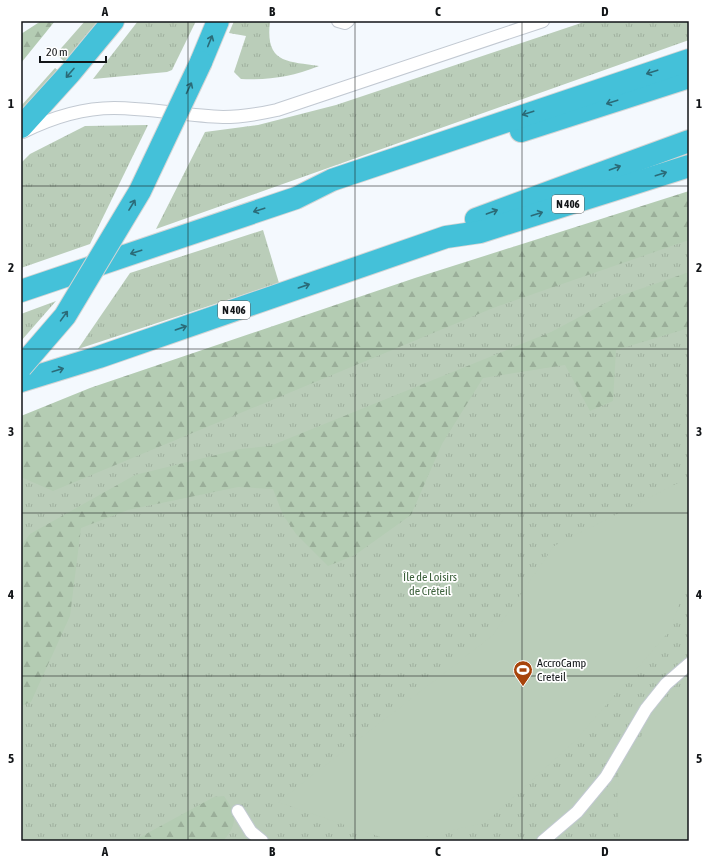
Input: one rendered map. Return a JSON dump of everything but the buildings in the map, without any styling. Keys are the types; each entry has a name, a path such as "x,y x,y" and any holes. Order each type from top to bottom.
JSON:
{"highway":[{"path":"21,127 70,73 113,21"},
{"path":"21,367 65,316 140,191 201,62 218,21"},
{"path":"21,292 296,198 332,180 689,60"},
{"path":"296,198 335,191 689,77"},
{"path":"446,237 477,218 689,141"},
{"name":"N 406","path":"21,381 98,357 446,237 480,232 689,166"}],"lane":[{"path":"338,21 345,23 348,21"},
{"path":"21,133 43,122 73,113 106,108 223,117 253,115 277,110 543,21"},
{"path":"544,841 577,812 606,777 646,710 666,684 689,664"},
{"path":"238,811 251,832 262,841"}],"green space":[{"path":"41,21 55,21 21,63 21,34"},
{"path":"85,21 104,21 67,64 56,54"},
{"path":"138,21 196,21 172,70 167,72 93,79"},
{"path":"234,21 270,21 269,35 271,45 280,57 288,61 319,66 281,77 241,79 234,72 246,36 229,33"},
{"path":"587,21 689,21 689,40 156,229 205,132 258,125 336,105"},
{"path":"55,68 60,72 21,114 21,106"},
{"path":"148,125 90,244 21,268 21,163 30,154 85,126"},
{"path":"689,191 689,240 493,308 53,491 21,477 21,416 90,388 415,278"},
{"path":"263,230 279,283 78,349 130,273"},
{"name":"Île de Loisirs de Créteil","path":"689,236 689,841 21,841 21,439"},
{"path":"689,272 689,328 616,350 613,401 590,411 565,365 483,378 442,444 411,515 355,555 328,566 296,534 283,515 273,489 238,487 128,510 81,528 70,616 31,702 21,706 21,546 30,534 135,475 240,449 270,446 551,332 617,297"},
{"path":"56,301 21,341 21,314"},
{"name":"AccroCamp Creteil","path":"688,478 689,573 671,629 577,739 486,822 409,841 392,841 278,802 492,636 554,546"},
{"path":"689,680 689,841 620,841 617,802 619,773 655,714"},
{"path":"224,796 233,813 234,824 223,841 133,841 214,797"}],"place":[{"name":"AccroCamp Creteil","path":"523,687"}]}
